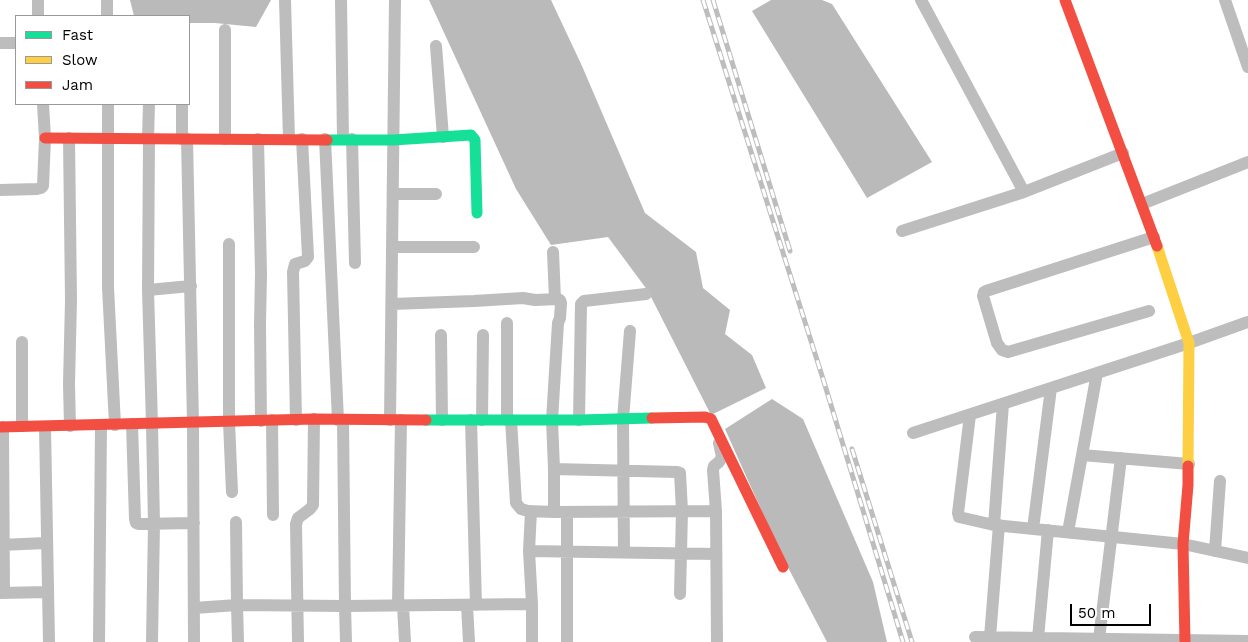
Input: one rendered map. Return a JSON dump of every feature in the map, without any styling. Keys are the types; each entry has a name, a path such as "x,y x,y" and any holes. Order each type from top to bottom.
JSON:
{"street":[{"path":"38,0 38,15"},
{"path":"107,0 107,15"},
{"path":"285,0 289,139"},
{"path":"341,0 355,263"},
{"path":"395,0 392,304 400,605 404,642"},
{"path":"921,0 1024,192"},
{"path":"1065,0 1154,237 1188,343 1189,464 1183,544 1185,641"},
{"path":"1225,0 1248,68"},
{"path":"225,30 226,139"},
{"path":"0,43 15,43"},
{"path":"436,46 444,137"},
{"path":"0,190 37,189 43,186 45,138 43,105"},
{"path":"108,105 108,287 115,425"},
{"path":"149,105 148,290 154,524 152,642"},
{"path":"182,105 190,286 194,642"},
{"path":"45,138 394,140 471,135 474,138 477,213"},
{"path":"69,138 70,426"},
{"path":"258,139 261,274 260,325 273,515"},
{"path":"296,420 292,272 295,264 308,257 302,139"},
{"path":"325,139 340,420 346,642"},
{"path":"902,232 1024,192 1123,153"},
{"path":"1142,204 1248,162"},
{"path":"393,194 436,194"},
{"path":"1149,311 1008,352 1002,350 997,343 983,296 986,291 1154,237"},
{"path":"229,244 228,422 232,492"},
{"path":"392,247 474,247"},
{"path":"553,252 555,299"},
{"path":"148,290 190,286"},
{"path":"579,420 580,304 584,301 646,294"},
{"path":"392,304 523,298 535,300 558,299 561,303 552,420 554,512"},
{"path":"913,434 1248,322"},
{"path":"507,323 509,420 516,503 521,509 554,512 716,510"},
{"path":"624,552 623,419 630,330"},
{"path":"441,335 442,420"},
{"path":"469,642 472,605 477,420 483,335"},
{"path":"22,342 22,426"},
{"path":"1068,532 1097,373"},
{"path":"1033,529 1052,388"},
{"path":"990,637 1004,404"},
{"path":"970,415 959,517 996,525 1183,544 1248,558"},
{"path":"48,592 2,593 2,427 314,419 579,420 705,416 711,419 715,426 783,567"},
{"path":"298,642 296,524 298,518 313,505 314,419"},
{"path":"132,424 134,519 136,523 194,522"},
{"path":"99,642 101,425"},
{"path":"715,426 722,457 713,468 716,510 717,642"},
{"path":"45,427 49,642"},
{"path":"1082,455 1189,464"},
{"path":"1099,639 1121,458"},
{"path":"554,469 678,472 681,475 682,511 680,594"},
{"path":"1215,550 1220,481"},
{"path":"531,511 529,551 532,642"},
{"path":"567,512 567,642"},
{"path":"236,522 238,642"},
{"path":"1038,638 1048,530"},
{"path":"2,544 46,543"},
{"path":"529,551 716,554"},
{"path":"194,608 237,605 532,604"},
{"path":"975,637 1248,641"}],"shaded area":[{"path":"130,0 271,0 256,27 215,23 190,23 190,15 134,15"},
{"path":"429,0 551,0 582,66 645,213 696,252 703,288 730,310 725,334 752,355 766,388 711,415 648,291 608,237 551,245 516,189"},
{"path":"771,0 822,0 832,4 932,162 867,198 752,11"},
{"path":"772,399 803,419 873,582 887,642 827,642 781,554 725,429"}],"railway":[{"path":"703,0 824,382 903,642"},
{"path":"713,0 790,251"},
{"path":"852,449 912,642"}],"traffic: fast":[{"path":"327,140 393,140 471,135 475,140 477,213"},
{"path":"426,420 652,418"}],"traffic: slow":[{"path":"1157,246 1189,343 1188,466"}],"traffic: jam":[{"path":"1065,0 1157,246"},
{"path":"45,138 327,140"},
{"path":"652,418 705,417 711,419 783,567"},
{"path":"0,427 314,419 426,420"},
{"path":"1185,642 1183,544 1188,466"}]}
